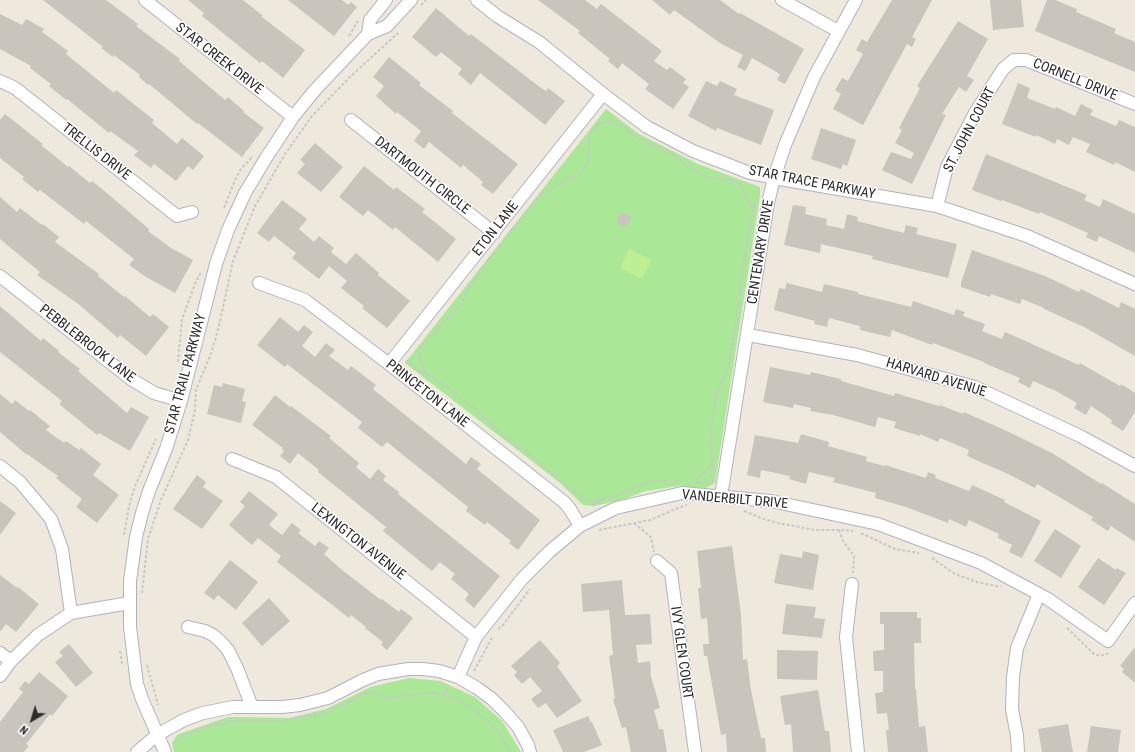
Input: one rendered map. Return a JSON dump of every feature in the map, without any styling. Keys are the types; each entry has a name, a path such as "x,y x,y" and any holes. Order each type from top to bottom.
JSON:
{"street":[{"name":"STAR TRAIL PARKWAY","path":"368,34 370,20 386,0"},
{"name":"STAR TRACE PARKWAY","path":"477,0 497,16 539,42 603,94 647,127 693,151 750,173 937,206 1027,236 1135,284"},
{"path":"782,0 838,31"},
{"name":"CENTENARY DRIVE","path":"721,496 748,335 768,202 774,178 785,145 805,96 838,31 856,0"},
{"name":"STAR CREEK DRIVE","path":"147,1 293,117"},
{"name":"STAR TRAIL PARKWAY","path":"170,749 157,735 137,684 132,648 129,603 133,560 142,513 166,449 181,401 212,277 228,230 252,182 293,117 315,90 368,34 387,26 416,3"},
{"name":"CORNELL DRIVE","path":"1014,60 1026,60 1135,104"},
{"name":"ST. JOHN COURT","path":"937,206 947,167 975,113 1003,69 1014,60"},
{"name":"TRELLIS DRIVE","path":"0,81 15,88 177,216 192,212"},
{"name":"ETON LANE","path":"389,364 603,94"},
{"name":"DARTMOUTH CIRCLE","path":"351,120 494,233"},
{"name":"PEBBLEBROOK LANE","path":"0,276 131,380 154,393 181,401"},
{"name":"PRINCETON LANE","path":"259,283 305,300 564,502 580,526"},
{"name":"HARVARD AVENUE","path":"748,335 857,355 975,387 1080,436 1135,466"},
{"name":"LEXINGTON AVENUE","path":"232,459 276,478 476,637"},
{"path":"0,466 20,482 51,519 62,549 71,613"},
{"name":"VANDERBILT DRIVE","path":"457,673 476,637 522,579 550,551 580,526 616,508 682,493 771,501 878,524 981,563 1048,599 1110,647"},
{"name":"IVY GLEN COURT","path":"657,561 671,573 695,752"},
{"path":"852,584 846,637 858,752"},
{"path":"1018,752 1017,736 1012,710 1013,677 1017,648 1039,594"},
{"path":"0,676 11,661 38,636 71,613 129,603"},
{"path":"1110,647 1135,603"},
{"path":"188,627 205,631 213,635 228,650 252,706"},
{"path":"0,653 11,661"},
{"path":"137,752 157,735 184,720 203,713 233,707 282,707 316,702 328,698 363,680 393,671 423,669 457,673 492,699 518,727 528,745 530,752"}],"path":[{"path":"416,3 426,0"},
{"path":"142,599 148,539 161,500 188,440 195,410 196,390 212,351 233,261 255,206 285,154 312,116 352,75 400,30"},
{"path":"685,482 652,481 615,496 595,500 587,500 582,498 528,452 503,435 471,405 426,373 419,355 420,347 460,306 468,290 488,259 541,194 582,172 588,162 590,133 596,126 603,122 611,121 623,126 643,141 668,152 697,172 711,178 736,181 741,186 753,210 728,367 716,397 711,431 712,464 694,482 689,482"},
{"path":"596,531 650,520 688,505"},
{"path":"741,510 760,518 778,523 815,530 860,532 895,549 924,554"},
{"path":"634,523 651,537 657,561"},
{"path":"839,530 843,541 854,556 852,584"},
{"path":"930,557 956,574 977,582 1006,589"},
{"path":"445,695 457,673 474,672 495,631 504,625 533,584"},
{"path":"1065,625 1094,654 1101,656 1110,647"},
{"path":"146,658 159,707"},
{"path":"170,749 174,743 183,736 207,726 232,721 278,720 320,714 331,711 372,692 387,698 433,692 445,695 465,704 483,718 496,730 510,752"}],"green space":[{"path":"606,109 639,134 698,164 760,187 760,196 715,483 706,488 678,486 646,491 621,500 594,506 583,505 559,482 405,363"},
{"path":"629,249 652,260 642,279 620,268"},
{"path":"409,678 440,681 475,697 502,721 521,752 174,752 172,743 179,734 228,717 289,718 326,709 371,687"}],"building":[{"path":"43,0 106,0 138,24 136,26 180,59 179,61 225,100 228,97 244,111 243,112 264,128 242,157 198,123 197,124 149,84 148,85 139,77 140,75 114,55 113,57 101,48 103,47"},
{"path":"188,0 243,0 263,16 262,17 305,50 283,78 262,61 260,63 202,16 204,13"},
{"path":"288,0 342,0 348,5 351,2 357,7 334,36"},
{"path":"538,0 585,0 597,9 601,4 662,51 654,61 667,70 670,67 686,79 683,83 689,87 673,109 645,89 649,84 622,63 618,69 608,61 610,59 578,33 580,31"},
{"path":"652,0 720,0 739,14 740,13 804,49 785,84 777,80 780,74 752,58 745,71 737,67 743,55 720,43 674,10 670,15"},
{"path":"892,0 932,0 912,37 916,39 912,47 907,44 863,125 833,109 841,94 835,90 842,78 848,81 863,54 856,50 862,39 867,42"},
{"path":"990,0 1021,0 1024,27 993,30"},
{"path":"1047,0 1055,0 1077,9 1076,12 1116,29 1114,33 1135,42 1135,72 1035,31"},
{"path":"436,8 469,36 471,34 537,85 546,91 548,88 565,101 545,125 480,73 471,85 458,74 462,69 441,52 436,57 412,37"},
{"path":"0,14 22,25 26,19 44,29 42,32 68,51 66,54 114,93 116,90 154,120 152,123 177,144 182,138 204,156 193,170 188,166 176,181 154,164 151,168 134,155 138,151 110,131 109,133 67,99 66,100 49,86 51,84 30,68 31,66 0,49"},
{"path":"958,21 988,39 967,76 974,80 966,92 959,87 942,114 946,115 912,184 882,170 891,152 911,159 914,153 895,143 902,130 899,128 920,88 917,86"},
{"path":"389,57 421,83 419,85 453,111 452,113 518,164 493,194 481,185 483,182 463,165 461,168 429,142 424,149 414,141 421,131 397,112 396,114 376,96 384,86 373,77"},
{"path":"706,81 717,86 720,81 737,89 734,95 774,110 761,145 717,128 716,131 688,116"},
{"path":"1018,83 1030,88 1027,98 1055,109 1056,107 1075,116 1081,104 1093,110 1090,115 1116,126 1119,120 1135,127 1135,172 1115,162 1114,165 1086,152 1090,144 1073,137 1069,145 1057,139 1055,144 1036,135 1036,137 1002,124"},
{"path":"5,114 43,144 41,145 68,167 69,166 90,183 92,181 108,194 149,229 148,231 171,248 193,260 175,293 146,277 129,265 134,259 86,221 84,224 40,190 38,192 22,179 24,177 0,158 0,120"},
{"path":"821,128 856,140 847,166 843,164 841,169 811,159"},
{"path":"315,143 343,167 321,192 297,173 305,164 300,160"},
{"path":"986,154 1087,195 1084,200 1100,207 1103,199 1135,214 1135,253 1099,236 1097,242 1086,237 1088,233 1040,212 1039,214 972,190"},
{"path":"364,166 394,190 396,187 425,209 422,212 456,239 438,262 395,227 393,230 368,210 363,216 339,197"},
{"path":"0,197 17,212 20,208 42,225 43,224 59,237 55,242 99,274 98,276 150,317 153,314 169,327 146,356 120,335 118,338 77,303 37,275 40,272 0,239"},
{"path":"282,200 307,219 299,229 314,242 319,236 334,248 331,252 346,264 356,253 379,273 378,275 410,301 387,328 362,308 364,306 341,288 347,281 329,266 319,279 292,258 296,253 274,236 269,242 257,233"},
{"path":"793,205 806,207 805,214 827,219 826,225 844,229 847,214 858,217 857,221 904,233 906,225 918,228 916,234 957,244 948,278 872,259 873,256 821,244 820,253 784,245"},
{"path":"621,213 627,213 631,218 629,224 623,226 618,223 617,217"},
{"path":"972,250 1045,276 1079,292 1081,289 1119,308 1121,302 1135,309 1135,356 1084,327 1022,299 1020,304 991,294 990,297 961,287"},
{"path":"787,283 822,292 824,284 911,307 913,301 954,315 956,309 965,312 963,316 985,324 982,331 1002,339 1005,332 1079,365 1080,363 1120,386 1121,384 1135,393 1135,412 1123,431 1111,423 1112,420 1091,406 1086,415 1074,408 1077,403 1054,390 1033,381 1030,388 1018,382 1020,378 984,362 933,343 932,345 892,330 890,337 860,330 860,326 829,318 827,327 814,324 815,321 774,310 779,288 785,289"},
{"path":"0,306 41,341 43,338 59,351 58,352 80,369 78,371 127,413 131,407 149,417 130,451 99,433 97,435 59,404 62,401 0,352"},
{"path":"280,317 298,332 304,325 313,332 302,346 315,357 326,343 335,350 329,356 348,370 351,366 376,385 373,389 466,464 471,457 481,464 477,469 540,520 518,550 509,543 511,541 487,522 485,525 466,511 468,507 387,442 382,447 358,428 362,422 287,364 285,367 257,345"},
{"path":"770,367 810,375 811,372 841,379 841,381 894,396 895,393 939,406 940,405 963,414 964,412 1011,433 1052,453 1135,504 1135,542 1111,526 1108,531 1091,520 1093,517 1037,484 1035,488 967,456 969,450 940,438 938,442 920,434 920,436 894,428 896,422 878,417 875,427 833,415 810,411 811,408 794,404 793,408 763,402"},
{"path":"223,383 245,389 242,401 246,402 241,423 207,414 214,385 222,387"},
{"path":"0,394 12,404 15,400 29,411 30,410 50,426 46,430 64,443 66,441 79,450 81,448 101,464 93,475 119,495 97,523 76,507 82,499 56,478 58,476 27,455 0,432"},
{"path":"275,395 331,436 329,438 359,463 356,467 370,479 378,469 386,476 383,480 399,492 398,494 500,576 474,608 465,600 469,594 451,579 455,574 440,562 432,571 383,531 386,527 318,472 319,470 298,453 290,464 280,456 284,451 282,449 283,448 252,425"},
{"path":"801,434 829,442 828,446 867,457 866,461 885,465 926,478 928,472 936,475 935,478 969,491 972,485 1005,500 1004,502 1041,521 1022,558 1009,552 1012,545 998,538 999,534 969,520 966,527 949,519 948,523 906,507 875,498 876,493 833,482 835,478 809,472 806,484 789,479 790,476 761,470 760,478 747,475 755,435 798,443"},
{"path":"197,475 206,482 203,487 223,501 202,529 173,509"},
{"path":"249,491 278,514 269,525 282,535 292,523 301,530 298,533 315,546 319,541 329,548 324,554 342,570 381,600 382,599 399,612 401,609 413,618 387,650 381,645 383,642 351,615 349,618 277,562 281,556 258,538 252,545 229,525 245,506 240,502"},
{"path":"0,501 16,513 0,535"},
{"path":"1055,529 1081,546 1061,578 1034,561"},
{"path":"732,546 741,615 743,660 747,659 751,690 761,738 765,738 766,752 727,752 726,734 721,735 707,656 704,656 703,644 709,644 707,618 701,619 698,588 701,588 697,551"},
{"path":"803,551 819,555 813,590 774,583 780,554 802,558"},
{"path":"1098,558 1116,570 1117,568 1126,573 1104,605 1078,587"},
{"path":"230,560 258,582 236,610 218,595 214,600 204,593"},
{"path":"0,575 39,604 16,632 6,624 0,632"},
{"path":"622,580 625,615 650,614 652,644 636,645 638,663 650,661 650,673 660,708 654,710 659,729 663,729 667,752 631,752 626,727 622,728 613,699 615,699 609,656 613,655 609,610 583,612 581,584"},
{"path":"269,598 290,621 262,646 242,623"},
{"path":"786,604 816,607 814,618 825,619 822,638 782,634"},
{"path":"880,612 917,612 917,618 921,618 921,643 914,643 915,689 919,727 925,726 928,752 888,752 886,730 889,730 887,713 877,714 875,693 883,692 883,671 874,671 873,651 884,650 884,624 880,624"},
{"path":"540,640 560,663 557,666 582,701 557,718 546,703 538,708 531,699 542,691 530,677 522,684 514,675 517,672 511,666"},
{"path":"69,644 93,673 76,687 55,662 63,656 59,652"},
{"path":"1135,647 1135,683 1122,672 1124,669 1120,666"},
{"path":"777,650 818,651 817,680 777,679"},
{"path":"39,672 68,696 52,716 50,714 26,744 29,746 24,752 0,752 0,722 23,692 19,689 25,681 29,684"},
{"path":"818,690 825,731 829,731 831,752 793,752 791,724 785,725 780,696"},
{"path":"588,716 602,745 584,752 563,752 553,730"},
{"path":"1068,724 1073,752 1042,752 1038,729"},
{"path":"1091,726 1121,730 1118,752 1087,752"}]}
